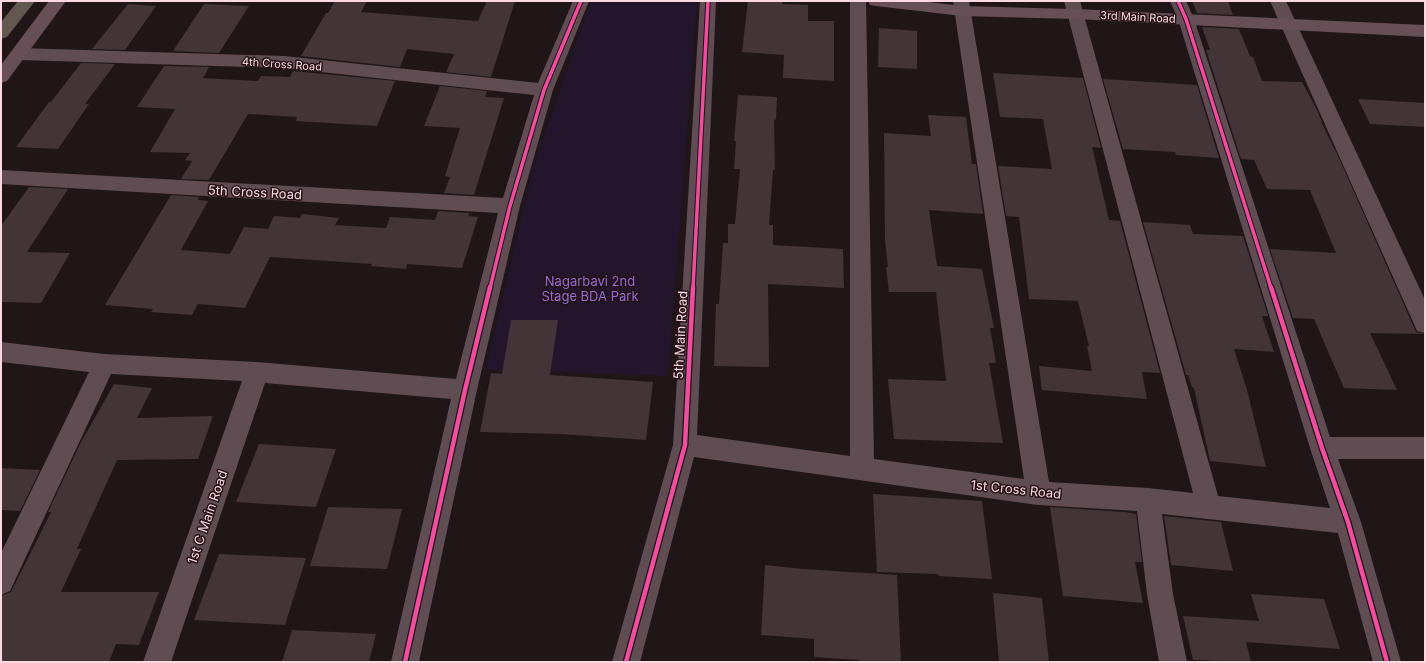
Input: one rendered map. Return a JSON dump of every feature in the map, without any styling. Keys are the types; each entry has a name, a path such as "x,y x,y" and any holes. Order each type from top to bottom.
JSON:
{"highway":[{"path":"1,33 27,1"}],"street":[{"path":"1,77 58,1"},
{"path":"405,662 465,390 510,206 544,90 581,1"},
{"name":"5th Main Road","path":"626,662 685,445 708,1"},
{"path":"858,1 862,470"},
{"name":"3rd Main Road","path":"876,1 962,6 1182,10 1288,24 1425,31"},
{"path":"1278,1 1425,324"},
{"path":"962,6 1038,493"},
{"path":"1073,7 1209,507"},
{"path":"1182,10 1322,448 1348,522 1387,662"},
{"name":"4th Cross Road","path":"19,54 284,62 544,90"},
{"name":"5th Cross Road","path":"1,177 510,206"},
{"path":"1,352 104,364 257,372 465,390"},
{"path":"1,582 104,364"},
{"name":"1st C Main Road","path":"157,662 257,372"},
{"name":"1st Cross Road","path":"685,445 1038,493 1148,500 1348,522"},
{"path":"1322,448 1425,448"},
{"path":"1148,500 1160,594 1173,662"}],"green space":[{"name":"Nagarbavi 2nd Stage BDA Park","path":"591,1 697,1 668,376 486,369 533,168"}],"building":[{"path":"335,1 367,1 361,12 478,21 487,1 515,1 491,77 446,72 454,54 407,49 400,67 301,56 326,13 328,13"},
{"path":"748,1 783,1 782,4 808,5 808,21 834,21 834,81 783,78 784,55 742,52"},
{"path":"1192,1 1228,1 1233,15 1197,13"},
{"path":"128,4 156,6 125,50 92,49"},
{"path":"204,4 249,6 219,53 173,51"},
{"path":"1202,27 1239,29 1250,56 1253,57 1262,81 1302,82 1316,108 1416,332 1425,334 1370,333 1397,390 1344,388 1314,319 1293,318 1270,249 1336,253 1310,190 1267,189 1254,160 1241,159 1206,50 1210,50"},
{"path":"879,28 917,31 917,69 878,67"},
{"path":"81,63 115,64 85,104 89,104 58,149 16,147 49,102 51,102"},
{"path":"164,66 209,67 203,78 258,81 261,76 290,77 293,71 395,81 377,126 296,121 297,117 248,114 209,180 181,179 192,161 185,160 190,153 150,152 175,109 137,107"},
{"path":"993,73 1083,78 1101,148 1092,147 1109,220 1120,221 1160,373 1142,372 1147,399 1042,390 1039,366 1092,371 1087,346 1089,346 1078,301 1029,299 1019,217 1006,216 998,166 1052,169 1043,119 1000,117"},
{"path":"1103,79 1197,85 1219,158 1176,155 1175,152 1123,149"},
{"path":"440,86 487,91 485,97 504,98 474,195 444,193 450,177 445,176 460,128 424,126"},
{"path":"738,95 777,97 776,120 774,119 775,170 773,170 769,225 773,225 773,245 843,249 844,288 768,284 769,367 714,366 716,304 719,304 723,243 728,243 728,224 735,224 740,169 734,169 736,141 734,141"},
{"path":"1358,99 1425,103 1425,127 1370,124"},
{"path":"928,115 966,117 972,164 976,164 983,214 929,210 937,266 982,269 994,328 990,328 996,363 989,363 1003,443 894,439 888,379 946,381 936,292 889,292 886,267 888,267 885,241 884,133 931,136"},
{"path":"29,187 68,189 27,252 70,253 41,303 1,302 1,226"},
{"path":"171,195 199,197 198,200 208,201 181,250 230,254 244,227 268,229 274,216 300,218 302,214 339,218 335,225 386,228 390,217 435,220 438,211 469,213 468,216 478,217 462,268 407,264 406,269 371,266 372,264 270,257 245,308 198,304 192,315 151,312 153,309 105,305"},
{"path":"1143,222 1190,225 1193,234 1243,236 1268,316 1262,316 1274,352 1234,349 1247,390 1266,467 1210,461 1194,388 1192,387 1188,375 1186,375"},
{"path":"511,320 558,320 550,375 653,382 646,440 561,434 480,432 491,373 502,374"},
{"path":"114,384 152,388 137,418 213,416 198,459 117,460 77,549 81,549 61,592 159,592 139,645 116,644 109,662 1,662 1,596 11,592 51,512 48,512 80,444"},
{"path":"259,444 336,449 316,507 236,502"},
{"path":"1,468 40,470 20,511 1,510"},
{"path":"873,494 982,501 992,579 939,576 938,574 877,572"},
{"path":"328,507 402,509 387,569 310,566"},
{"path":"1050,507 1136,514 1142,562 1135,562 1143,603 1063,596"},
{"path":"1164,516 1221,522 1233,571 1171,565"},
{"path":"219,554 306,558 285,625 194,620"},
{"path":"765,565 897,575 901,662 859,662 859,660 814,657 814,639 761,635"},
{"path":"993,593 1042,598 1049,662 999,662"},
{"path":"1251,594 1324,599 1340,649 1246,642 1251,662 1193,660 1183,616 1259,621"},
{"path":"292,630 376,634 369,662 282,662"}],"cycle path":[{"path":"405,662 465,390 510,206 544,90 581,1"},
{"path":"626,662 685,445 708,1"},
{"path":"1178,1 1186,19 1322,448 1348,522 1387,662"}]}
